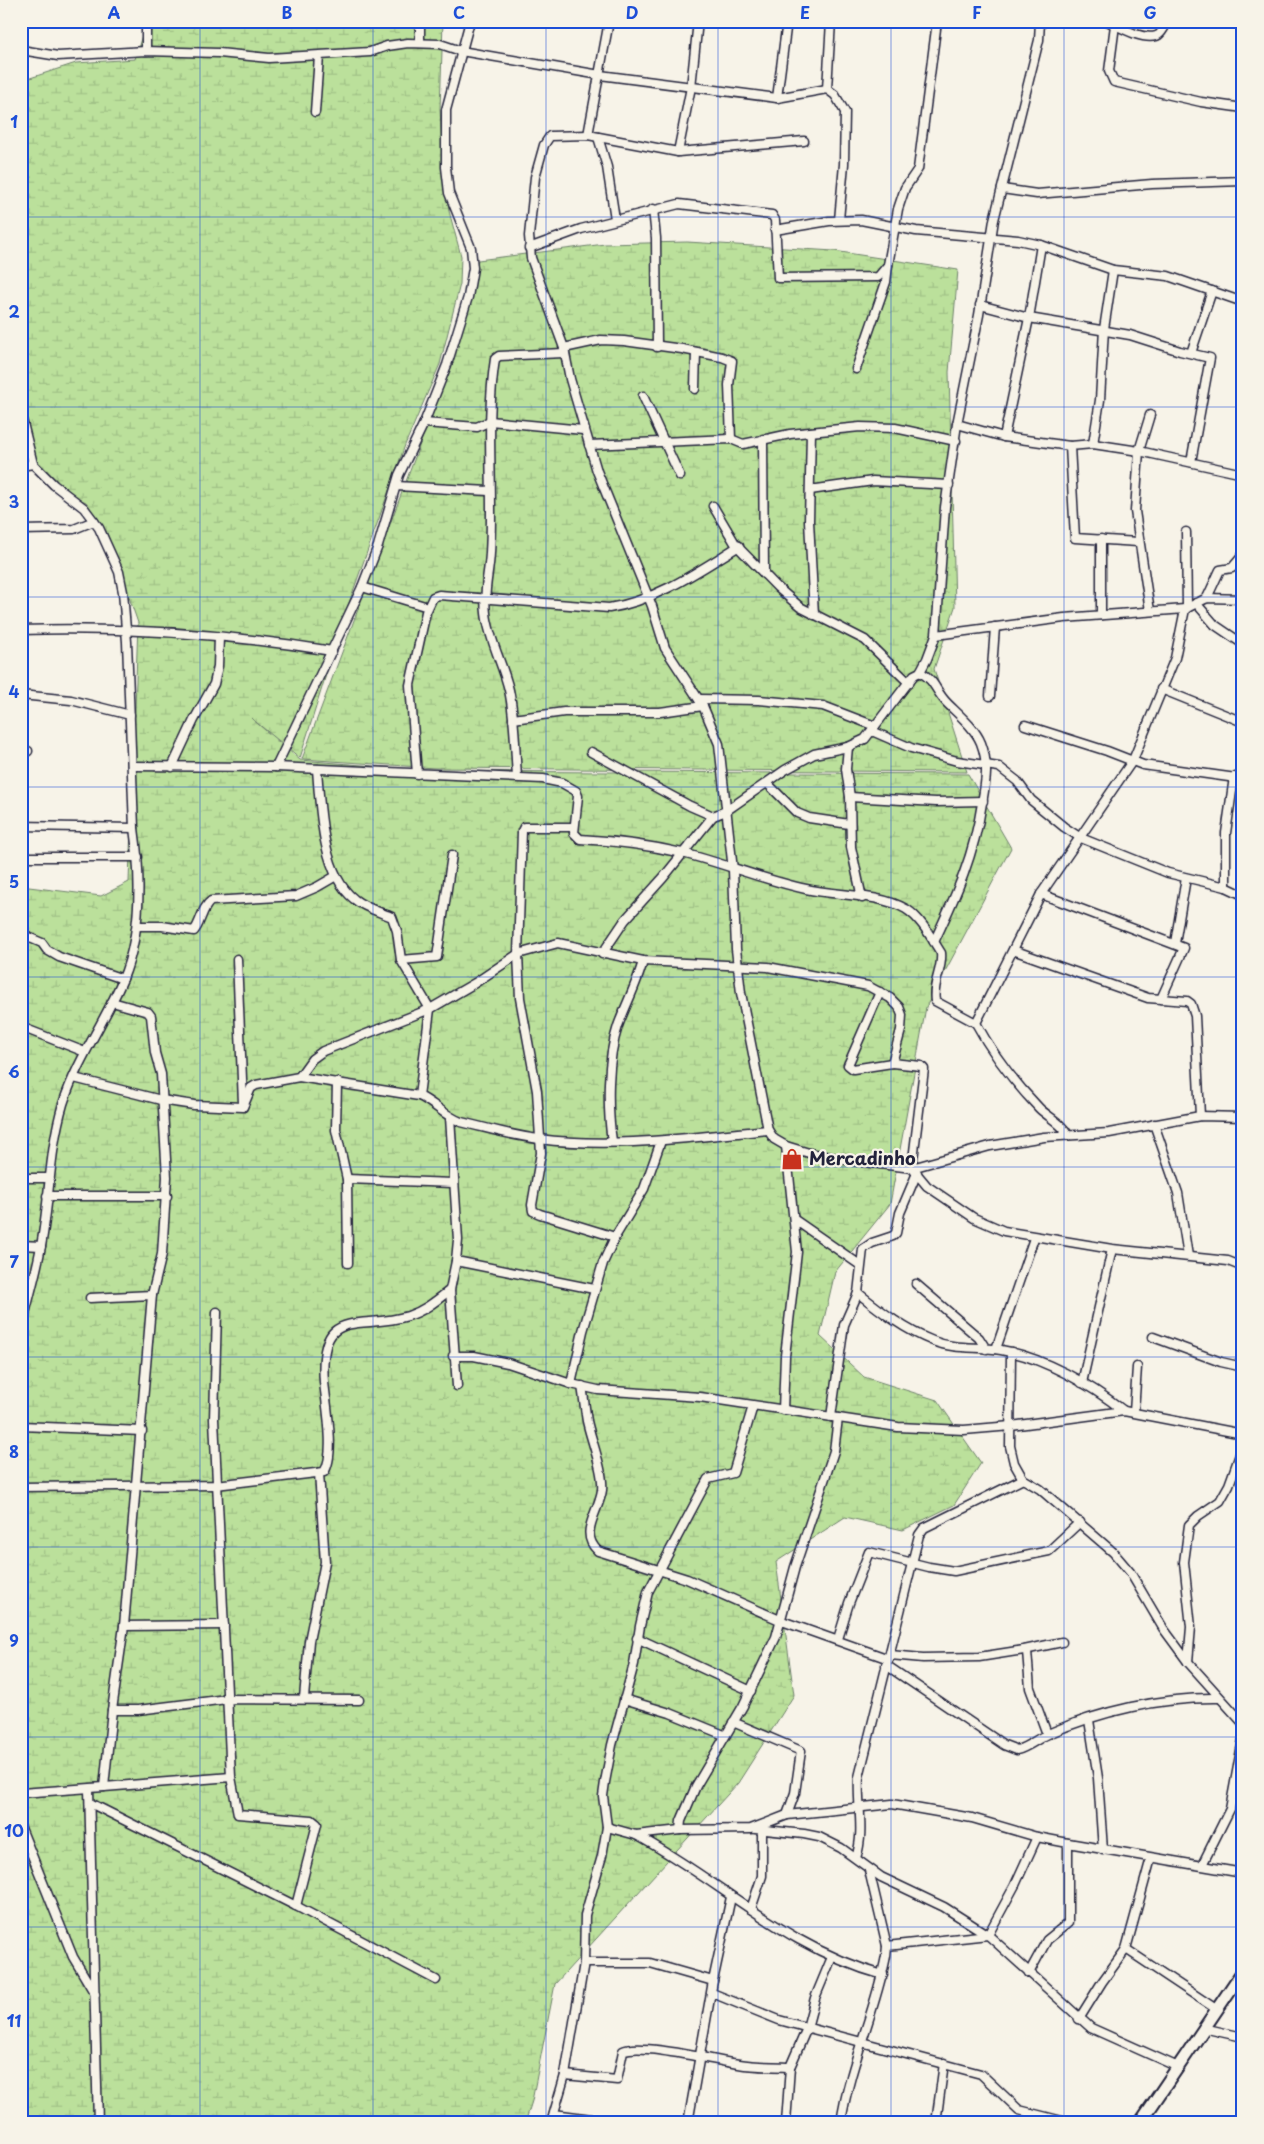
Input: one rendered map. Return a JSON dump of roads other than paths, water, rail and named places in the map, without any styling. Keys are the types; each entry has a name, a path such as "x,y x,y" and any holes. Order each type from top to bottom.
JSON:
{"main road":[{"path":"1140,2123 1243,1970"}],"street":[{"path":"146,21 146,51"},
{"path":"420,21 420,43"},
{"path":"276,767 362,588 378,546 396,486 424,424 452,348 468,297 473,268 471,248 449,193 446,167 446,110 470,21"},
{"path":"588,135 609,21"},
{"path":"678,152 691,87 698,21"},
{"path":"777,98 787,21"},
{"path":"827,90 831,21"},
{"path":"856,369 886,282 894,228 905,188 918,169 937,21"},
{"path":"602,954 625,920 713,816 726,811 785,770 814,754 859,743 874,728 909,683 920,672 928,659 936,635 945,507 957,424 991,237 1039,40 1040,21"},
{"path":"1107,21 1120,24 1137,34 1155,37 1160,34 1168,21"},
{"path":"1120,24 1109,71 1114,82 1201,102 1242,106"},
{"path":"21,50 58,56 146,51 219,53 269,58 370,52 387,46 420,43 440,44 461,51 600,75 777,98 827,90 835,95 845,112 844,164 839,220"},
{"path":"315,112 319,56"},
{"path":"804,142 678,152 588,135 560,134 550,136 546,140 535,177 530,212 530,248 536,274 564,350 584,430 597,471 647,596 665,648 701,703 719,744 733,870 738,966 768,1130 774,1139 786,1146 839,1159 915,1170 990,1146 1068,1135 1109,1133 1200,1116 1243,1117"},
{"path":"598,137 607,166 615,219"},
{"path":"1002,189 1037,194 1152,184 1243,181"},
{"path":"530,248 615,219 679,204 763,212 772,215 775,230 778,278 878,277 886,282"},
{"path":"653,209 656,238 657,347"},
{"path":"775,230 839,220 861,220 894,228 991,237 1041,245 1113,270 1168,276 1243,302"},
{"path":"1004,438 1029,318 1041,245"},
{"path":"878,277 888,266"},
{"path":"1093,444 1100,400 1104,329 1113,270"},
{"path":"1191,353 1212,292"},
{"path":"980,305 1029,318 1104,329 1210,358 1191,462"},
{"path":"517,777 509,689 492,641 484,588 490,554 490,421 493,373 496,358 564,350 601,340 722,357 732,361 729,385 731,439"},
{"path":"695,389 696,352"},
{"path":"643,396 680,476"},
{"path":"21,415 33,464 54,485 84,508 94,521 119,572 123,592 126,631 134,828 138,857 137,926 123,979 85,1052 56,1130 41,1246 21,1331"},
{"path":"1150,415 1139,451 1135,511 1138,542 1146,579 1150,612"},
{"path":"424,424 477,428 490,421 584,430"},
{"path":"957,424 1004,438 1070,446 1093,444 1139,451 1243,474"},
{"path":"589,445 663,440 731,439 743,444 811,432 860,427 894,428 956,441"},
{"path":"811,432 809,521 814,615"},
{"path":"763,439 764,574"},
{"path":"1070,446 1075,538 1138,542"},
{"path":"21,466 33,464"},
{"path":"810,490 873,481 949,485"},
{"path":"396,486 490,491"},
{"path":"713,506 736,545 800,607 844,627 865,640 909,683"},
{"path":"21,530 74,529 94,521"},
{"path":"976,1023 1041,894 1133,760 1175,658 1186,608 1186,532"},
{"path":"1101,539 1101,615"},
{"path":"417,774 410,685 414,659 428,607 433,597 439,595 609,608 624,606 682,580 739,546"},
{"path":"1207,598 1220,570 1232,568 1243,556"},
{"path":"362,588 428,607"},
{"path":"936,635 1101,615 1186,608 1207,598 1243,599"},
{"path":"1196,603 1215,625 1243,644"},
{"path":"990,696 995,627"},
{"path":"21,630 126,631 218,636 269,641 332,651"},
{"path":"172,767 194,720 208,698 217,676 218,636"},
{"path":"920,672 931,678 945,701 973,730 980,741 987,765 977,838 934,942"},
{"path":"1161,689 1243,722"},
{"path":"21,695 71,700 130,715"},
{"path":"513,719 564,712 660,712 701,703 759,700 823,706 874,728 911,748 956,762 999,767 1017,781 1038,806 1081,838 1186,878 1226,887 1243,895"},
{"path":"1025,725 1154,767 1234,777 1243,780"},
{"path":"848,747 846,769 850,796 849,824 854,868 862,898"},
{"path":"591,752 690,806 713,816"},
{"path":"132,766 276,767 543,779 573,788 578,796 574,827 576,837 580,839 639,844 683,853 733,870 799,888 895,904 914,915 941,953 942,960 933,990 935,1001 976,1023 1024,1091 1040,1110 1065,1129 1068,1135"},
{"path":"317,769 321,812 336,876 354,899 392,917 397,931 402,960 430,1009 419,1096"},
{"path":"1226,887 1226,833 1234,777"},
{"path":"767,783 797,813 849,824"},
{"path":"850,796 936,802 983,801"},
{"path":"21,826 134,828"},
{"path":"574,827 524,827 521,838 518,954 524,1022 537,1091 541,1153 532,1204 533,1211 615,1237"},
{"path":"402,960 437,958 452,855"},
{"path":"21,857 138,857"},
{"path":"137,926 162,926 194,931 199,925 207,903 211,901 296,896 336,876"},
{"path":"1175,943 1186,878"},
{"path":"1041,894 1184,948 1184,952 1161,999"},
{"path":"21,934 42,943 47,950 59,957 123,979"},
{"path":"300,1077 312,1059 323,1051 430,1009 475,983 492,969 518,954 558,943 602,954 643,961 768,967 868,986 880,992 899,1007 902,1015 901,1030 892,1063"},
{"path":"1013,950 1148,998 1187,1001 1193,1009 1200,1116"},
{"path":"237,960 241,1007 243,1107"},
{"path":"612,1141 608,1096 617,1029 638,981 643,961"},
{"path":"680,1830 681,1821 696,1786 751,1690 782,1621 795,1567 834,1451 834,1417 844,1325 858,1294 860,1265 865,1246 889,1238 896,1232 900,1213 915,1170 924,1070 921,1066 892,1063 853,1068 848,1065 880,992"},
{"path":"104,1787 112,1710 124,1626 138,1488 152,1295 162,1254 167,1196 161,1074 154,1053 150,1013 112,1002"},
{"path":"21,1027 85,1052"},
{"path":"243,1107 251,1088 256,1085 300,1077 419,1096 428,1100 450,1117 540,1139 661,1141 768,1130"},
{"path":"74,1078 130,1094 194,1106 243,1107"},
{"path":"336,1082 336,1130 347,1179 348,1263"},
{"path":"450,1117 458,1240 450,1290 453,1356 458,1386"},
{"path":"1154,1124 1178,1193 1188,1256"},
{"path":"571,1384 594,1289 607,1252 644,1189 661,1141"},
{"path":"783,1410 785,1356 796,1267 795,1220 786,1146"},
{"path":"915,1170 927,1186 974,1218 1004,1231 1034,1238 1112,1249 1228,1261 1241,1266 1243,1254"},
{"path":"21,1178 49,1178"},
{"path":"347,1179 453,1183"},
{"path":"47,1196 167,1196"},
{"path":"795,1220 860,1265"},
{"path":"996,1349 1034,1238"},
{"path":"21,1245 41,1246"},
{"path":"1082,1383 1112,1249"},
{"path":"456,1261 594,1289"},
{"path":"21,1289 32,1282"},
{"path":"916,1284 978,1338 986,1349"},
{"path":"21,1487 138,1488 216,1485 324,1472 330,1458 324,1378 325,1349 330,1337 337,1329 348,1323 406,1316 420,1311 450,1290"},
{"path":"858,1294 911,1331 934,1341 957,1347 996,1349 1011,1352 1082,1383 1124,1411"},
{"path":"90,1298 152,1295"},
{"path":"217,1312 214,1389 216,1485 231,1777 238,1814 312,1820 317,1824 296,1906"},
{"path":"1153,1337 1222,1362 1243,1367"},
{"path":"1011,1352 1010,1446 1014,1463 1023,1479 1080,1522 1113,1552 1130,1572 1163,1628 1188,1662 1243,1723"},
{"path":"453,1356 474,1356 508,1363 582,1386 700,1397 753,1406 935,1430 1011,1426 1124,1411 1243,1434"},
{"path":"1134,1412 1137,1367"},
{"path":"582,1386 586,1419 602,1489 590,1524 589,1538 591,1545 598,1551 658,1572 688,1580 782,1621 838,1639 888,1660 1012,1749 1023,1748 1047,1734 1089,1720 1154,1704 1189,1698 1219,1698"},
{"path":"551,2123 564,2076 584,1963 585,1916 602,1856 607,1826 604,1796 605,1782 634,1664 637,1638 648,1592 708,1480 733,1473 753,1406"},
{"path":"21,1426 142,1431"},
{"path":"1188,1662 1191,1627 1184,1562 1189,1525 1198,1516 1220,1501 1229,1485 1243,1446"},
{"path":"304,1698 308,1650 325,1562 319,1473"},
{"path":"856,1858 862,1830 859,1806 859,1778 919,1535 924,1528 1023,1479"},
{"path":"838,1639 867,1554 872,1552 911,1563 954,1571 977,1564 1040,1554 1048,1550 1080,1522"},
{"path":"124,1626 224,1625"},
{"path":"637,1638 751,1690"},
{"path":"888,1660 978,1657 1062,1642"},
{"path":"1024,1650 1027,1652 1030,1688 1047,1734"},
{"path":"112,1710 138,1710 227,1699 304,1698 359,1700"},
{"path":"624,1699 670,1712 724,1735"},
{"path":"1089,1720 1098,1778 1103,1850"},
{"path":"733,1722 802,1751 795,1793 787,1815"},
{"path":"1202,1865 1230,1809 1243,1739"},
{"path":"21,1793 231,1777"},
{"path":"89,1789 98,2123"},
{"path":"90,1802 296,1906 436,1980"},
{"path":"751,1829 787,1815 892,1804 972,1818 1037,1837 1103,1850 1243,1873"},
{"path":"607,1826 636,1835 691,1867 731,1897 807,1946 882,1975"},
{"path":"21,1828 73,1957 95,1994"},
{"path":"636,1835 680,1830 762,1829 818,1837 856,1858 869,1870 944,1907 988,1935 1090,2028 1178,2067"},
{"path":"751,1909 762,1876 762,1829"},
{"path":"988,1935 1015,1885 1037,1837"},
{"path":"1029,1973 1047,1940 1068,1924 1068,1843"},
{"path":"1079,2019 1102,1982 1126,1949 1151,1858"},
{"path":"841,2123 850,2079 863,2042 882,1975 888,1946 869,1870"},
{"path":"688,2123 701,2057 707,2009 712,1993 731,1897"},
{"path":"888,1946 988,1935"},
{"path":"1126,1949 1216,2009"},
{"path":"786,2123 790,2067 807,2028 815,1998 832,1957"},
{"path":"584,1963 650,1963 713,1981"},
{"path":"712,1993 772,2017 807,2028 981,2074 1019,2110 1070,2123"},
{"path":"1203,2028 1243,2037"},
{"path":"564,2076 617,2080 622,2055 626,2049 701,2057 741,2065 790,2067"},
{"path":"936,2123 944,2063"},
{"path":"554,2114 622,2123"},
{"path":"1237,2123 1241,2114"}],"place":[{"name":"Mercadinho","path":"792,1159"}]}
